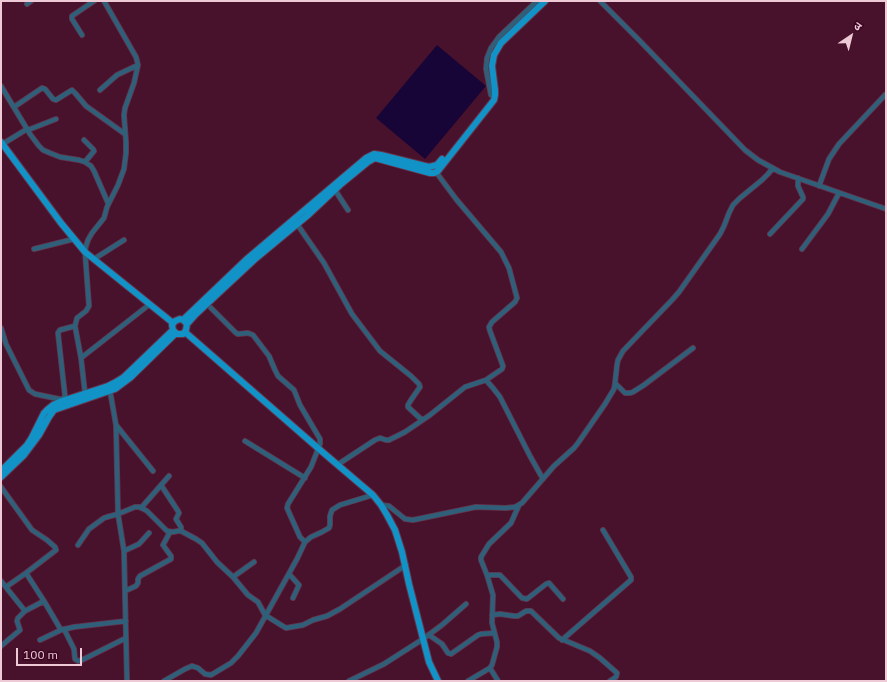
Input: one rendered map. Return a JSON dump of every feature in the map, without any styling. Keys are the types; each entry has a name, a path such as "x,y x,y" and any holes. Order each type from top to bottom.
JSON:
{"main road":[{"path":"185,322 196,314 254,260 368,162 375,158 430,173 436,172 494,100 488,67 494,47 498,41 540,1"},
{"path":"185,322 248,258 366,158 374,154 430,168 437,165 491,98 493,93 492,66 494,55 501,43 545,1"},
{"path":"2,144 61,223 85,252 173,323"},
{"path":"173,323 177,320 185,322"},
{"path":"185,322 187,327 185,332"},
{"path":"173,323 172,328 174,332"},
{"path":"174,332 180,334 185,332"},
{"path":"1,478 24,455 39,435 54,410 115,389 131,377 174,332"},
{"path":"1,471 27,445 44,413 48,409 62,401 116,382 124,377 174,332"},
{"path":"185,332 337,465 374,495 395,530 406,565 409,584 426,637 429,662 438,681"}],"street":[{"path":"82,35 72,19 72,16 94,1"},
{"path":"85,393 81,358 75,326 77,318 86,311 88,306 85,252 88,240 104,218 108,203 118,185 124,169 126,153 124,115 138,64 136,57 105,1"},
{"path":"493,93 486,69 487,58 491,48 499,37 537,1"},
{"path":"493,93 497,88 494,64 500,49 505,42 548,1"},
{"path":"600,1 745,150 758,160 798,178 886,209"},
{"path":"100,90 117,75 138,64"},
{"path":"1,86 39,146 43,150 60,157 86,162 91,166 108,203"},
{"path":"14,108 42,88 56,100 72,90 86,106 125,134"},
{"path":"819,186 829,160 839,144 885,95"},
{"path":"2,144 28,130 56,119"},
{"path":"84,140 94,151 86,162"},
{"path":"468,681 490,668 497,647 492,626 493,595 481,560 482,554 489,544 509,526 519,505 554,466 578,443 612,393 616,384 618,360 623,351 679,292 720,234 728,213 733,205 762,180 773,168"},
{"path":"337,465 375,440 380,438 389,440 405,432 465,387 486,380 501,370 503,366 489,327 490,324 515,302 517,298 509,268 501,252 456,199 436,172"},
{"path":"770,234 803,198 798,186 798,178"},
{"path":"335,190 348,210"},
{"path":"802,249 828,214 839,193"},
{"path":"297,224 324,263 352,314 380,351 419,384 420,388 411,400 408,407 422,420"},
{"path":"34,249 74,239"},
{"path":"94,259 124,240"},
{"path":"81,358 150,304"},
{"path":"211,308 236,333 250,333 259,342 278,376 294,390 300,405 320,439 321,442 319,449 311,467 287,508 300,537 305,542"},
{"path":"1,328 6,344 29,390 35,394 59,399 64,398 64,396 58,333 60,330 75,326"},
{"path":"616,384 625,393 630,394 693,348"},
{"path":"486,380 500,397 543,479"},
{"path":"110,391 116,425 118,514 124,551 127,681"},
{"path":"116,425 153,471"},
{"path":"245,441 305,478"},
{"path":"141,508 169,476"},
{"path":"161,485 179,512 176,519 181,527 181,531"},
{"path":"1,487 32,530 47,540 55,548 54,552 6,587"},
{"path":"164,681 192,666 209,676 231,663 256,632 289,574 305,542 310,537 329,528 330,513 335,507 374,495"},
{"path":"381,505 389,506 402,517 409,520 476,507 506,508 519,505"},
{"path":"78,545 92,526 107,517 138,506 147,511 167,531 181,531 202,543 217,562 248,595 258,602 265,615 286,628 303,625 327,616 406,565"},
{"path":"562,640 631,580 631,577 603,530"},
{"path":"125,591 138,584 138,579 140,576 171,559 171,556 163,546 170,532"},
{"path":"124,551 139,544 149,533"},
{"path":"233,578 254,562"},
{"path":"26,573 74,649 75,659 78,661 126,638"},
{"path":"289,574 299,585 293,598"},
{"path":"487,575 500,576 522,598 526,599 548,583 563,599"},
{"path":"1,580 25,611"},
{"path":"1,646 19,632 20,628 17,619 25,611 44,601"},
{"path":"349,681 384,664 426,637 466,604"},
{"path":"492,615 500,614 518,616 531,610 562,640 590,651 617,673 616,677 610,681"},
{"path":"40,640 62,630 74,627 126,621"},
{"path":"426,637 440,642 448,653 451,654 478,635 494,634"},
{"path":"490,668 498,681"}],"shaded area":[{"path":"437,45 486,86 425,159 376,118"}]}
